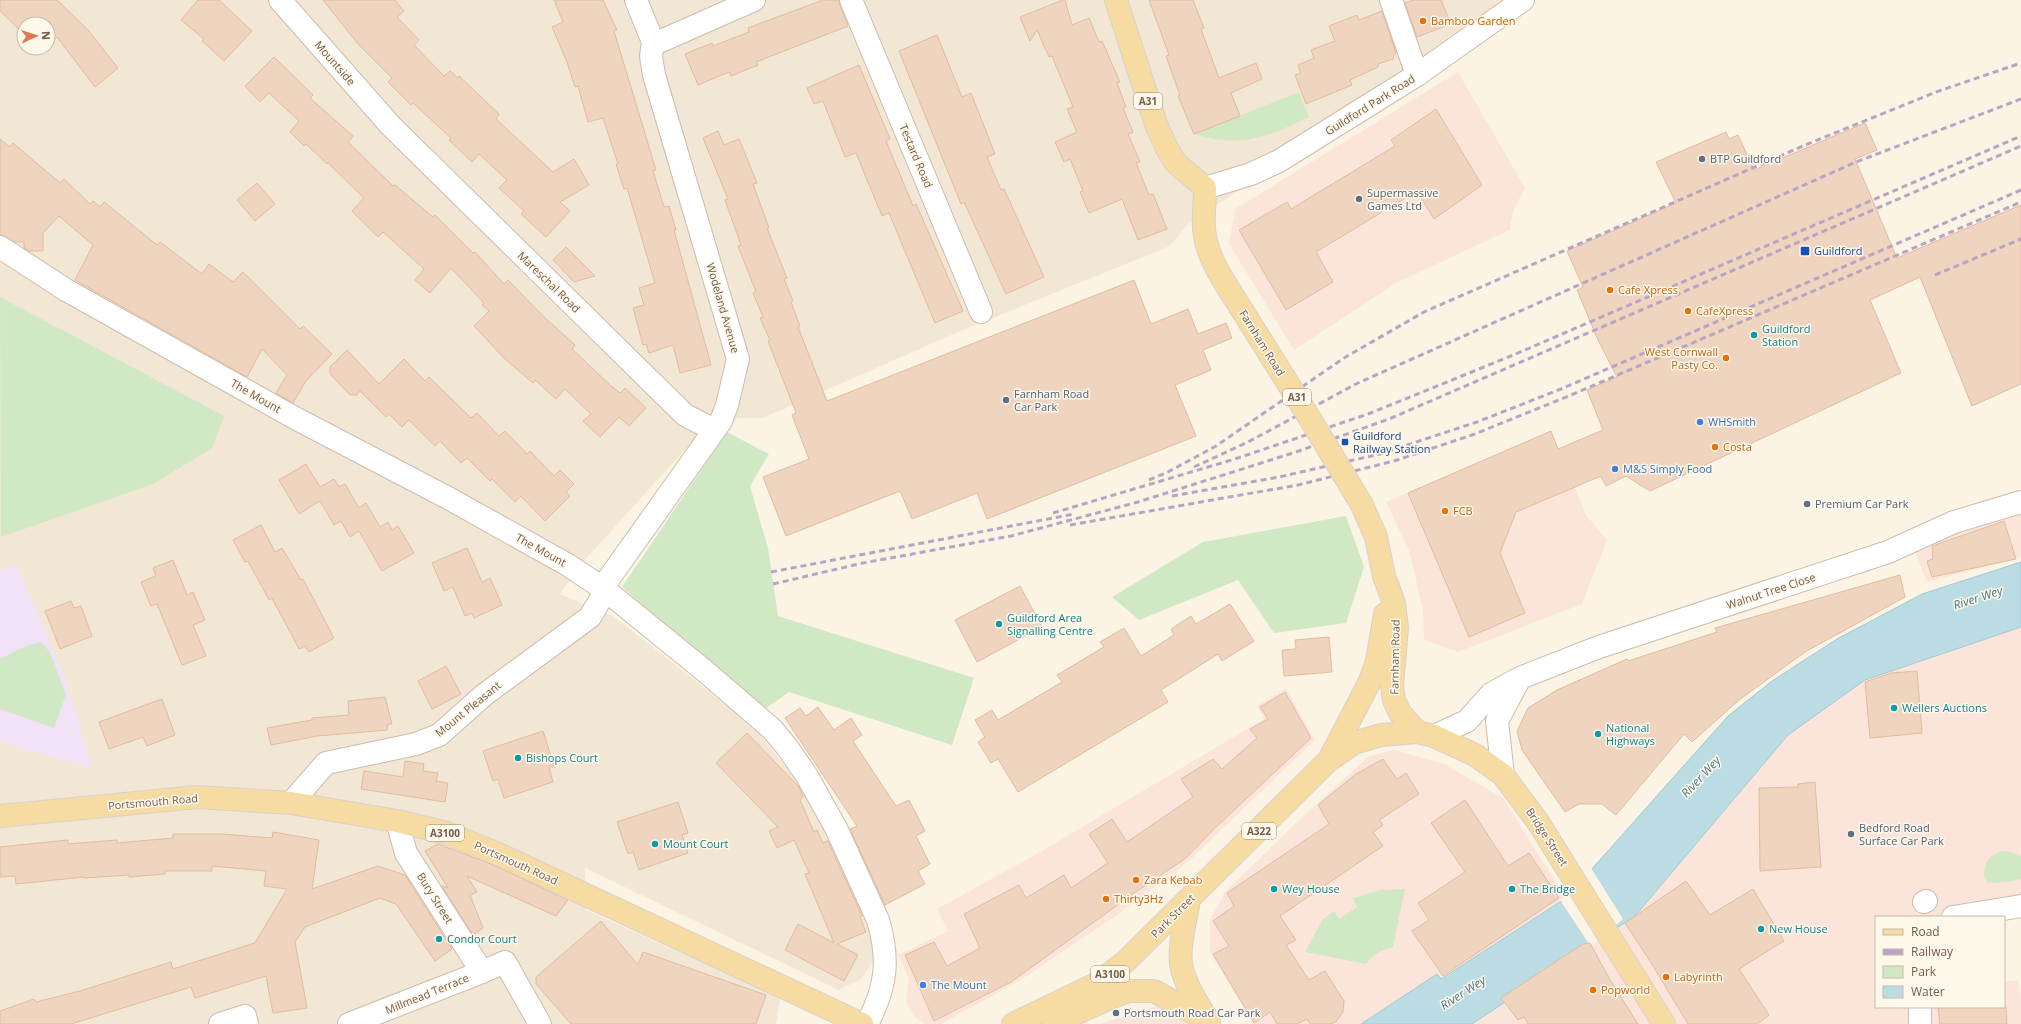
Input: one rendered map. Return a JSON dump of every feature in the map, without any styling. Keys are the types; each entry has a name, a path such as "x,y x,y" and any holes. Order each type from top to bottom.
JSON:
{"main road":[{"name":"A31","path":"1116,0 1166,149 1176,163 1205,188"},
{"name":"Farnham Road","path":"1205,188 1204,229 1213,263 1362,505 1376,537 1384,576 1394,603 1397,628 1392,686 1394,700 1400,713 1425,734"},
{"name":"A31","path":"1328,761 1361,701 1377,661 1386,612 1384,576"},
{"name":"Park Street","path":"1013,1024 1096,984 1110,974 1141,948 1328,761 1354,743 1381,735 1425,734"},
{"name":"Bridge Street","path":"1425,734 1476,755 1503,775 1538,822 1664,1024"},
{"name":"Portsmouth Road","path":"0,816 197,797 291,803 397,821 447,833 496,853 862,1024"},
{"path":"1189,900 1182,943 1182,967 1188,986 1210,1022"},
{"name":"A3100","path":"1053,1024 1110,998 1128,992 1138,991 1154,991 1210,1022"}],"street":[{"name":"Mountside","path":"280,0 391,126"},
{"name":"Wodeland Avenue","path":"604,589 607,581 721,421 727,405 738,359 654,75 651,56 654,42 636,0"},
{"path":"654,42 661,41 754,0"},
{"name":"Testard Road","path":"851,0 981,312"},
{"path":"1391,0 1417,75"},
{"name":"Guildford Park Road","path":"1205,188 1251,174 1279,161 1417,75 1523,0"},
{"name":"Mareschal Road","path":"391,126 685,415 714,430"},
{"name":"The Mount","path":"0,247 66,290 295,418 450,499 568,565 604,589 706,672 772,729 787,747 807,776 837,829 871,903 883,936 885,966 883,982 879,998 867,1024"},
{"name":"Walnut Tree Close","path":"1425,734 1467,721 1491,694 1520,678 1599,647 1888,552 1954,522 2021,502"},
{"name":"Mount Pleasant","path":"291,803 326,763 416,744 439,735 484,695 590,616 602,597 604,589"},
{"path":"1503,775 1497,721 1520,678"},
{"name":"Bury Street","path":"397,821 406,853 482,972"},
{"path":"1959,916 2021,906"},
{"path":"482,972 505,962 540,1024"},
{"name":"Millmead Terrace","path":"350,1024 482,972"},
{"path":"1920,1008 1920,1024"},
{"path":"220,1024 245,1016 247,1024"}],"shaded area":[{"path":"0,0 1523,0 1417,75 1188,224 1170,246 951,335 763,418 738,418 690,444 583,562 560,594 613,616 754,727 811,799 832,838 872,936 874,960 861,979 839,990 585,868 586,910 780,998 776,1024 0,1024"},
{"path":"1458,72 1525,188 1513,211 1510,230 1398,282 1294,350 1229,244 1235,209"},
{"path":"1551,431 1586,515 1607,540 1582,604 1458,652 1424,640 1423,610 1409,550 1386,502"},
{"path":"2021,515 2021,557 1927,582 1915,552 1959,532"},
{"path":"17,566 64,675 92,768 0,742 0,570"},
{"path":"2021,627 2021,904 1938,916 1875,916 1875,1008 2005,1008 2005,982 2018,980 2021,998 2021,1024 1472,1024 1635,916 1788,735 1865,680"},
{"path":"1286,688 1315,740 1189,861 1120,913 1019,981 941,1024 925,1024 914,1016 906,1001 909,978 898,955 948,931 937,909 1035,855 1264,719 1257,706"},
{"path":"1394,750 1444,764 1503,798 1566,898 1440,979 1437,974 1361,1024 1254,1024 1210,953 1210,920 1225,892 1309,811 1369,756"},
{"path":"1164,1004 1195,1024 1099,1024"}],"green space":[{"path":"1299,92 1309,117 1279,130 1253,139 1240,140 1226,140 1194,134"},
{"path":"0,297 224,416 212,448 153,484 1,537"},
{"path":"727,432 769,454 750,486 768,548 778,616 974,678 952,745 789,692 762,711 622,587"},
{"path":"1346,516 1364,567 1346,623 1274,633 1238,580 1139,620 1112,597 1203,542"},
{"path":"41,642 50,652 66,695 54,728 0,709 0,659 26,646"},
{"path":"2002,851 2008,851 2021,856 2021,879 2008,882 1989,883 1984,878 1984,869 1987,861 1993,855"},
{"path":"1405,889 1393,947 1378,953 1366,964 1305,952 1322,920 1334,911 1339,919 1357,907 1353,898 1380,890"}],"water":[{"name":"River Wey","path":"2021,562 2021,627 1865,680 1788,735 1635,916 1472,1024 1361,1024 1437,974 1441,979 1566,898 1728,716 1772,681 1837,639 1922,594"}],"pier":[{"path":"1591,868 1623,919 1591,947 1560,900"}],"building":[{"path":"0,0 57,0 88,30 118,68 95,87 57,37 56,38 56,16 16,16 16,26 0,11"},
{"path":"198,0 219,0 252,31 224,61 202,41 204,39 181,20"},
{"path":"323,0 395,0 404,11 397,17 419,40 414,45 444,76 450,71 458,78 459,76 499,114 496,119 553,172 574,159 589,185 560,202 570,211 546,237 521,214 524,211 499,188 507,180 479,154 472,162 449,140 451,138 413,103 411,105 388,82 392,78 358,44"},
{"path":"554,0 603,0 617,30 614,31 656,170 653,171 664,207 669,206 676,230 674,230 711,365 680,373 673,345 649,353 646,344 643,345 633,308 644,305 639,288 655,283 627,188 624,189 616,164 618,164 603,118 588,122 578,86 575,87 567,62 552,27 563,22"},
{"path":"823,0 838,0 848,26 756,62 758,65 731,76 729,72 698,85 685,54 712,43 713,46 749,32 748,28"},
{"path":"1065,0 1072,25 1089,18 1099,42 1102,41 1120,82 1117,83 1126,107 1123,108 1133,132 1128,134 1140,162 1136,163 1149,195 1153,194 1167,229 1138,240 1122,199 1089,213 1080,192 1083,191 1070,159 1064,162 1055,142 1077,132 1067,109 1073,107 1052,56 1049,57 1037,30 1030,41 1020,17"},
{"path":"1149,0 1193,0 1204,28 1201,29 1219,78 1256,63 1262,79 1231,93 1240,116 1194,134 1178,96 1180,95 1166,56 1169,55"},
{"path":"1413,0 1441,0 1451,24 1417,37 1405,3"},
{"path":"1382,11 1396,53 1394,54 1393,59 1378,64 1378,67 1350,80 1352,85 1306,104 1295,75 1301,73 1298,65 1314,58 1311,50 1335,41 1329,26 1357,15 1359,20"},
{"path":"937,35 962,97 971,93 995,154 987,157 1001,190 1004,189 1044,277 1006,294 964,202 961,204 899,51"},
{"path":"274,57 313,95 310,98 353,136 348,142 393,186 395,185 433,217 435,215 473,253 475,252 504,284 508,280 544,317 575,345 572,349 610,385 620,393 625,388 646,408 629,426 619,417 600,437 583,421 591,414 565,389 556,399 535,380 533,383 505,359 474,326 489,311 482,305 484,303 451,268 430,293 415,280 424,269 383,232 378,237 352,211 364,198 328,163 327,164 306,144 304,146 290,132 299,121 269,93 260,102 245,86"},
{"path":"859,65 890,139 886,141 913,206 916,204 963,311 935,323 889,213 882,216 856,153 845,157 823,101 814,104 807,88"},
{"path":"1436,109 1482,185 1434,219 1417,191 1316,252 1333,282 1286,310 1239,230 1287,202 1291,209 1395,146 1391,140"},
{"path":"1865,123 1877,150 1855,159 1897,258 2021,205 2021,384 1972,406 1920,277 1870,300 1901,373 1650,491 1626,476 1606,486 1601,476 1516,512 1500,553 1525,613 1469,637 1408,493 1551,431 1558,449 1603,430 1587,390 1617,377 1598,340 1577,290 1583,287 1567,251 1676,203 1656,162 1726,132 1729,139 1738,135 1754,170"},
{"name":"Farnham Road Car Park","path":"718,131 724,145 739,139 757,183 753,184 769,228 767,228 787,278 784,279 793,301 791,302 800,326 798,327 827,401 1134,280 1151,324 1188,309 1198,334 1226,323 1232,338 1203,350 1211,370 1175,385 1196,436 987,519 977,493 912,519 900,491 786,536 763,477 809,459 792,415 796,413 768,341 770,340 760,318 763,317 753,293 756,292 738,246 741,245 725,200 728,199 703,138"},
{"path":"0,139 10,147 13,143 60,183 64,179 90,204 93,201 100,207 104,202 157,245 160,242 202,274 209,264 233,282 243,272 300,329 303,326 332,354 306,381 293,403 276,393 287,375 262,349 247,377 75,280 93,245 59,216 43,233 43,251 29,251 24,248 24,242 15,242 0,235"},
{"path":"257,183 275,204 255,221 237,200"},
{"path":"566,247 595,276 574,282 553,260"},
{"path":"347,350 379,384 404,359 425,381 429,377 471,418 477,413 499,436 505,431 527,454 530,451 554,476 560,470 574,484 566,492 570,496 545,521 521,496 515,502 492,479 490,481 467,458 461,463 440,441 435,446 409,420 402,427 389,414 386,417 360,391 357,395 350,395 330,374 330,367"},
{"path":"306,464 320,487 334,479 339,487 345,484 359,508 366,503 380,527 388,522 392,530 398,526 414,553 382,571 359,531 350,537 341,521 334,525 320,501 299,514 279,480"},
{"path":"2004,521 2016,559 1932,577 1927,561 1933,559 1932,546"},
{"path":"261,525 275,552 282,548 301,580 303,579 334,638 309,652 305,646 299,649 272,598 269,600 248,561 245,562 233,540"},
{"path":"467,548 482,582 490,578 502,605 474,618 472,613 465,616 453,587 444,591 432,563"},
{"path":"173,560 187,595 193,592 205,620 193,625 206,656 182,665 157,604 151,606 141,582 156,576 153,568"},
{"path":"1900,575 1905,597 1805,652 1739,700 1692,742 1684,734 1616,815 1602,804 1579,804 1565,812 1522,750 1517,731 1528,708 1557,690 1627,659 1628,661 1717,632 1715,628"},
{"name":"Guildford Area Signalling Centre","path":"1020,586 1042,627 977,662 955,620"},
{"path":"71,601 74,608 81,606 92,636 60,649 45,611"},
{"path":"1230,604 1254,641 1222,661 1218,654 1161,690 1168,702 1018,792 998,759 991,763 978,742 985,737 975,720 992,710 998,720 1062,682 1057,675 1104,647 1100,642 1124,628 1141,656 1174,635 1171,629 1191,616 1196,624"},
{"path":"1329,637 1332,672 1284,676 1282,650 1296,649 1295,640"},
{"path":"446,666 461,694 432,709 418,681"},
{"name":"Wellers Auctions","path":"1917,671 1922,733 1870,738 1865,682 1891,673"},
{"path":"1285,692 1311,738 1214,829 1186,858 1130,896 1011,982 934,1021 905,955 934,942 947,966 980,948 964,914 1019,885 1026,898 1064,875 1071,888 1108,863 1089,834 1112,819 1127,842 1193,797 1181,779 1213,759 1222,769 1257,738 1250,729 1268,719 1260,707"},
{"path":"385,697 392,724 388,724 387,730 317,736 271,745 267,728 312,720 312,718 349,715 348,701"},
{"path":"162,699 175,735 147,746 143,737 109,749 99,722"},
{"path":"818,707 834,730 851,718 862,735 853,741 896,806 909,800 925,831 916,836 930,864 918,871 925,884 885,905 850,829 857,826 785,718 800,708 806,716"},
{"name":"Bishops Court","path":"543,731 554,766 549,767 553,782 504,798 498,779 493,781 483,751"},
{"path":"747,733 799,787 803,797 800,800 814,832 817,830 823,843 828,841 862,916 860,917 866,932 837,944 858,955 844,981 785,950 798,924 834,943 805,874 809,873 794,840 777,848 769,831 778,827 716,763"},
{"name":"Wey House","path":"1383,759 1397,779 1406,773 1419,794 1379,820 1383,825 1373,832 1383,846 1280,916 1296,940 1286,945 1309,980 1325,971 1344,1001 1343,1012 1336,1022 1330,1024 1310,1024 1307,1019 1297,1024 1277,1024 1270,1012 1254,1023 1213,954 1229,946 1213,921 1234,906 1227,893 1329,824 1318,805 1356,774"},
{"path":"405,761 424,764 423,771 438,773 436,781 448,783 445,802 361,789 364,771 403,777"},
{"path":"1815,782 1821,867 1760,871 1759,788 1798,787 1798,784"},
{"name":"The Bridge","path":"1465,800 1508,866 1529,853 1559,898 1443,976 1412,931 1429,920 1418,903 1465,872 1431,823"},
{"name":"Mount Court","path":"678,802 688,833 682,835 688,853 639,870 633,852 628,854 617,822"},
{"path":"273,832 319,840 312,889 378,866 405,875 452,949 435,961 396,904 380,898 305,927 295,942 307,1008 273,1013 266,976 195,998 191,987 71,1024 0,1024 0,1011 34,999 36,1002 80,991 171,962 173,969 255,943 287,889 264,886 266,871 212,866 212,871 165,871 165,874 129,877 129,875 84,877 16,884 15,876 0,877 0,847 68,840 68,844 117,840 117,843 173,838 173,834 222,834 272,838"},
{"path":"438,844 491,864 568,900 556,916 467,876 477,892 470,895 483,928 473,935 442,886 448,888 425,851"},
{"path":"1686,881 1710,915 1753,889 1784,941 1739,969 1769,1015 1757,1024 1688,1024 1625,923"},
{"path":"601,921 638,965 643,952 766,995 756,1024 571,1024 536,984 536,977"},
{"path":"1590,943 1609,978 1638,1024 1528,1024 1524,1017 1518,1020 1501,998 1583,944"},
{"path":"2006,1007 2007,1024 1940,1024 1938,1008"}],"railway":[{"path":"1149,480 1166,473 1216,446 1344,358 1424,312 1805,145 1936,92 2021,63"},
{"path":"1194,467 1248,442 1358,383 1856,162 2021,99"},
{"path":"1053,513 1235,459 1368,414 1511,356 2021,136"},
{"path":"773,584 863,563 1011,536 1138,502 1296,452 1389,419 2021,146"},
{"path":"1172,496 1279,477 1380,454 1477,422 1561,389 2021,190"},
{"path":"1070,525 1298,485 1394,461 1475,434 1571,395 2021,202"},
{"path":"1935,275 2021,239"},
{"path":"771,572 1074,514"}],"place":[{"name":"Bamboo Garden","path":"1423,21"},
{"name":"BTP Guildford","path":"1702,159"},
{"name":"Supermassive Games Ltd","path":"1359,199"},
{"name":"Guildford","path":"1805,251"},
{"name":"Cafe Xpress","path":"1610,290"},
{"name":"CafeXpress","path":"1688,311"},
{"name":"Guildford Station","path":"1754,335"},
{"name":"West Cornwall Pasty Co.","path":"1726,358"},
{"name":"Farnham Road Car Park","path":"1006,400"},
{"name":"WHSmith","path":"1700,422"},
{"name":"Guildford Railway Station","path":"1345,442"},
{"name":"Costa","path":"1715,447"},
{"name":"M&S Simply Food","path":"1615,469"},
{"name":"Premium Car Park","path":"1807,504"},
{"name":"FCB","path":"1445,511"},
{"name":"Guildford Area Signalling Centre","path":"999,624"},
{"name":"Wellers Auctions","path":"1894,708"},
{"name":"National Highways","path":"1598,734"},
{"name":"Bishops Court","path":"518,758"},
{"name":"Bedford Road Surface Car Park","path":"1851,834"},
{"name":"Mount Court","path":"655,844"},
{"name":"Zara Kebab","path":"1136,880"},
{"name":"Wey House","path":"1274,889"},
{"name":"The Bridge","path":"1512,889"},
{"name":"Thirty3Hz","path":"1106,899"},
{"name":"New House","path":"1761,929"},
{"name":"Condor Court","path":"439,939"},
{"name":"Labyrinth","path":"1666,977"},
{"name":"The Mount","path":"923,985"},
{"name":"Popworld","path":"1593,990"},
{"name":"Portsmouth Road Car Park","path":"1116,1013"}]}
